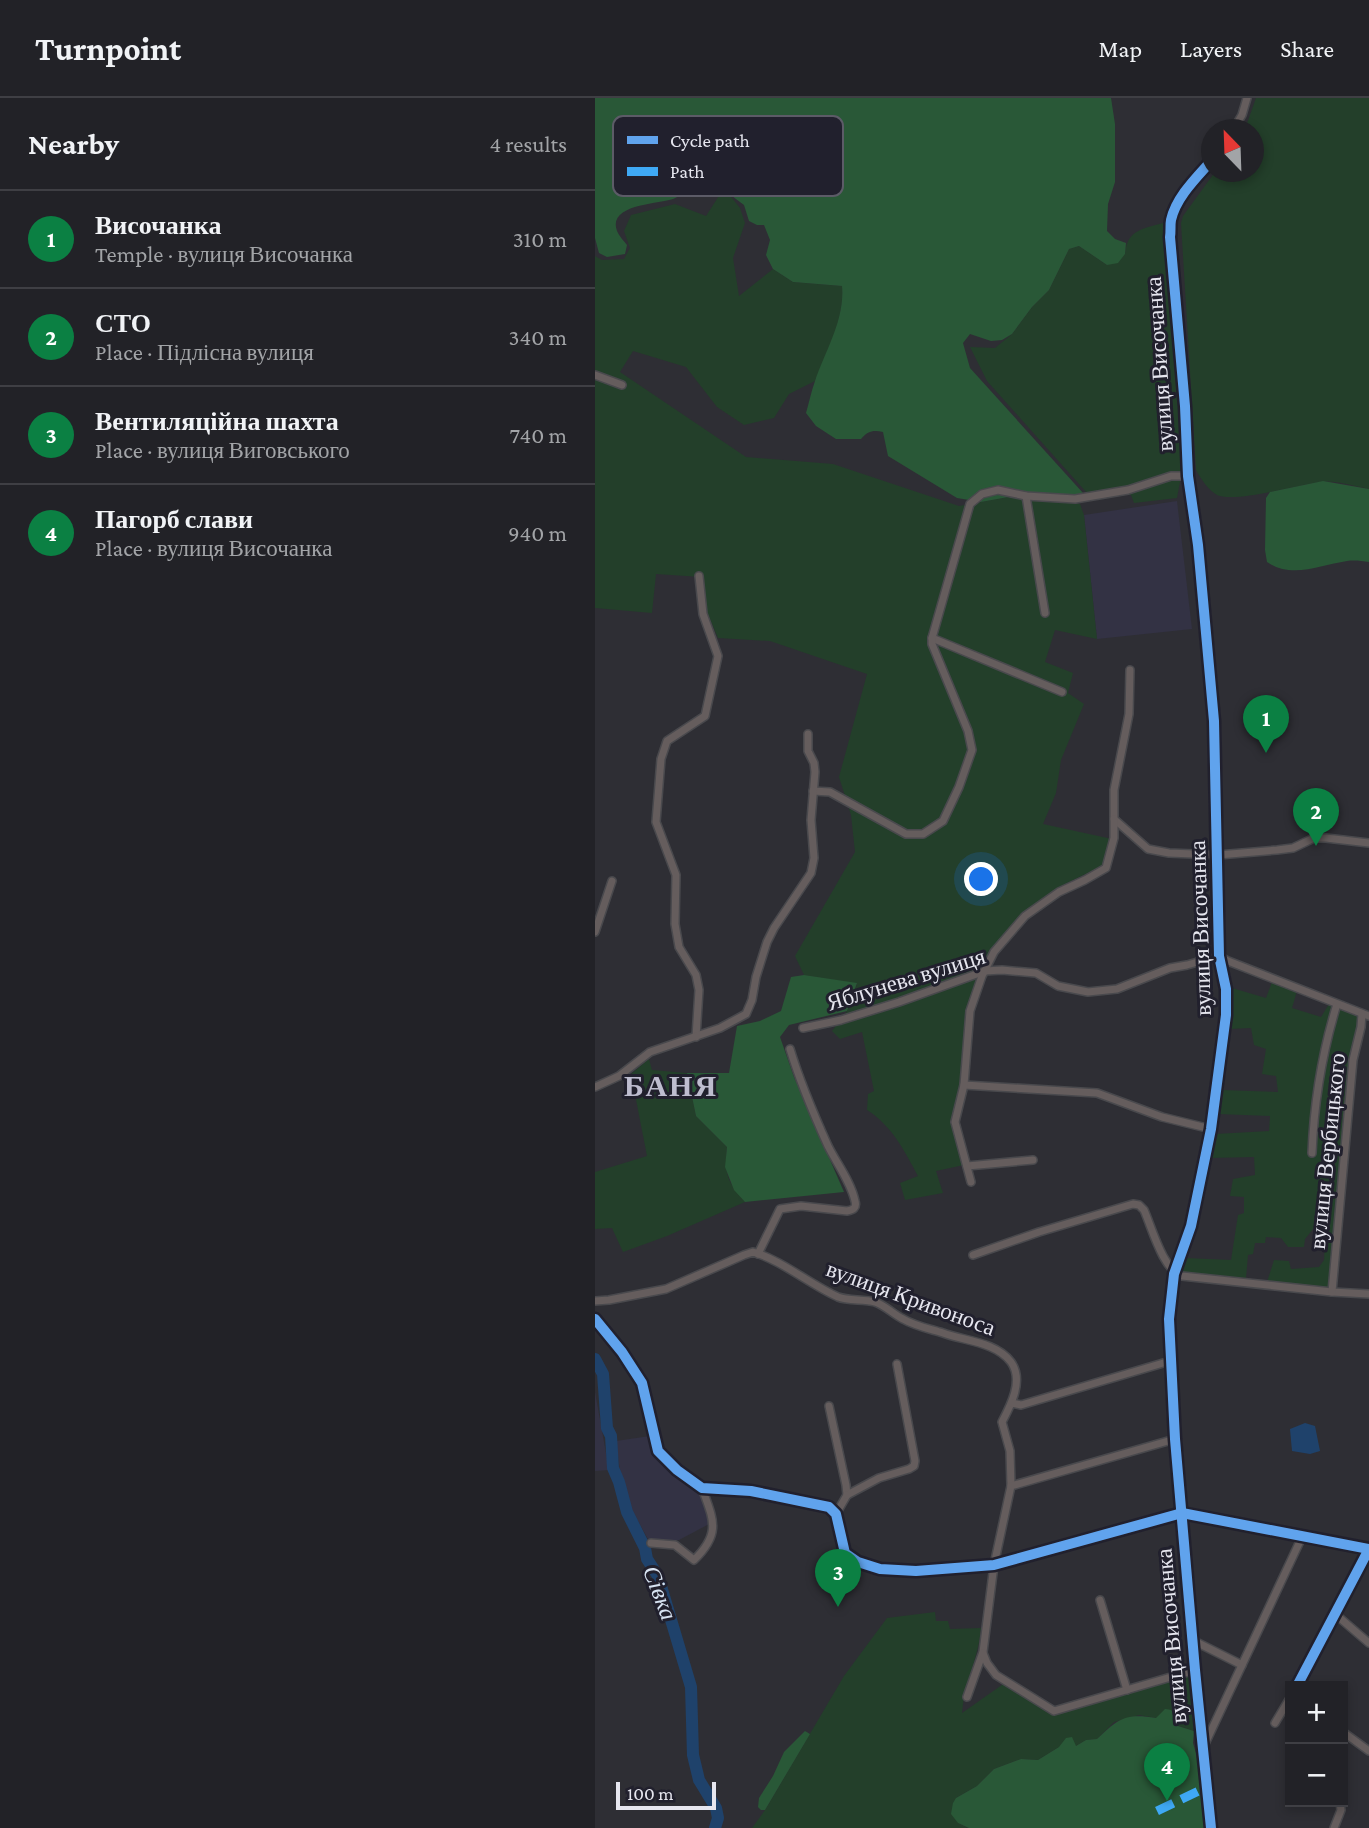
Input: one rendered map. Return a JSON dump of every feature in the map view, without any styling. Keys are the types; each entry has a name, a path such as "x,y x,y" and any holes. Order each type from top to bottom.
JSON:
{"street":[{"path":"1240,119 1247,98"},
{"name":"вулиця Височанка","path":"1201,173 1177,206 1171,220 1170,237 1185,406 1188,476 1198,545 1214,721 1219,956 1226,989 1226,1015 1211,1129 1191,1226 1174,1274 1169,1319 1175,1439 1211,1828"},
{"path":"595,375 622,385"},
{"path":"813,791 830,792 906,834 923,834 943,821 972,750 968,731 932,638 969,504 982,494 998,490 1025,496 1075,499 1128,490 1171,477 1188,476"},
{"path":"1025,496 1045,613"},
{"path":"696,1037 699,990 696,975 679,947 675,925 676,875 656,822 661,759 667,741 705,716 718,656 703,614 699,576"},
{"path":"932,638 1062,692"},
{"path":"971,1182 955,1122 964,1085 970,1011 994,952 1025,916 1059,892 1106,868 1114,838 1114,790 1129,714 1130,670"},
{"path":"595,1084 619,1076 650,1052 720,1028 746,1014 767,942 811,873 814,858 811,820 815,772 808,751 808,734"},
{"path":"1114,820 1148,849 1169,853 1218,855 1293,848 1314,838 1369,843"},
{"path":"595,932 612,881"},
{"path":"1219,956 1366,1015"},
{"name":"Яблунева вулиця","path":"803,1028 888,1006 985,971 1036,973 1058,986 1088,992 1118,989 1170,968 1219,956"},
{"path":"1312,1153 1319,1076 1337,1004"},
{"name":"вулиця Вербицького","path":"1332,1292 1353,1060 1366,1015"},
{"path":"595,1301 666,1289 744,1255 753,1252 758,1254 780,1209 801,1206 847,1212 855,1207 856,1202 828,1146 790,1049"},
{"path":"964,1085 1097,1093 1162,1117 1211,1129"},
{"path":"967,1166 1033,1160"},
{"path":"973,1255 1133,1204 1144,1210 1167,1265 1174,1274 1369,1294"},
{"name":"вулиця Кривоноса","path":"758,1254 841,1299 860,1299 876,1303 904,1320 981,1343 1007,1357 1013,1364 1017,1375 1011,1403 1002,1422 1010,1451 1011,1486 994,1565 983,1652 967,1697"},
{"path":"595,1319 622,1352 642,1383 659,1451 677,1470 702,1488 751,1492 829,1507 836,1514 845,1553 858,1562 880,1569 916,1571 994,1565 1182,1513 1369,1549 1300,1681"},
{"path":"1011,1403 1021,1405 1170,1361"},
{"path":"836,1514 847,1495 879,1478 914,1465 897,1364"},
{"path":"829,1406 847,1495"},
{"path":"1011,1486 1175,1439"},
{"path":"651,1544 675,1545 694,1560 706,1548 714,1523 702,1488"},
{"path":"1202,1750 1302,1537"},
{"path":"1100,1600 1127,1690"},
{"path":"1334,1613 1369,1643"},
{"path":"1192,1640 1242,1665"},
{"path":"983,1652 996,1675 1054,1711 1195,1670"},
{"path":"1275,1723 1285,1713"},
{"path":"1348,1736 1369,1751"},
{"path":"1334,1828 1341,1807"}],"shaded area":[{"path":"1177,501 1192,629 1097,639 1084,515"},
{"path":"595,1392 609,1470 595,1471"},
{"path":"650,1436 703,1483 711,1523 679,1540 649,1541 632,1510 621,1479 616,1441"}],"green space":[{"path":"595,98 1111,98 1115,124 1115,182 1108,204 1107,231 1115,239 1126,243 1125,254 1118,263 1107,265 1079,246 1069,249 1049,290 1012,334 1002,340 991,341 970,334 963,343 970,368 1083,493 1065,497 1025,494 981,502 957,498 888,456 883,432 871,432 861,439 836,439 816,426 806,413 837,323 842,286 793,282 773,269 766,255 770,240 764,225 749,221 744,205 732,196 843,196 843,116 613,116 613,196 679,196 636,207 620,215 616,222 617,231 627,245 625,254 607,257 599,253 595,238"},
{"path":"1256,98 1369,98 1369,489 1326,482 1226,497 1211,490 1196,470 1181,223 1183,216 1208,182 1264,182 1264,119 1249,119"},
{"path":"719,196 730,196 740,208 745,223 733,258 739,296 773,269 793,282 842,286 838,322 815,381 789,394 774,418 744,425 717,407 686,367 633,351 620,372 746,457 833,464 959,506 1025,494 1080,504 1084,515 1097,639 1055,630 1045,662 1073,673 1068,693 1084,704 1061,760 1056,793 1043,824 1112,839 1104,865 1061,886 1023,914 984,966 972,991 953,1123 964,1165 936,1171 943,1193 905,1200 900,1183 918,1176 890,1131 867,1110 868,1094 874,1091 862,1032 840,1039 832,1031 847,1011 857,984 804,975 795,956 855,852 851,815 839,777 867,674 770,641 718,638 707,612 701,577 656,574 652,613 595,608 595,256 602,260 624,259 630,248 624,231 631,215 675,204 706,216"},
{"path":"1166,222 1182,471 1177,498 1134,503 1131,495 1087,493 987,381 970,347 995,348 1012,334 1049,290 1069,249 1079,246 1107,265 1125,254 1126,245 1133,234"},
{"path":"1323,481 1369,489 1369,562 1347,561 1316,568 1286,570 1267,562 1266,498 1270,492"},
{"path":"804,975 857,983 847,1011 789,1025 780,1037 794,1077 844,1192 745,1202 734,1190 725,1167 727,1147 696,1116 687,1073 729,1073 737,1026 760,1021 781,1011 791,977"},
{"path":"1272,982 1297,991 1292,1008 1321,1017 1329,1004 1360,1016 1336,1290 1267,1282 1274,1260 1289,1261 1291,1269 1319,1267 1324,1260 1325,1242 1313,1229 1305,1239 1304,1247 1288,1247 1281,1238 1266,1237 1265,1243 1255,1243 1253,1254 1248,1255 1246,1278 1181,1272 1185,1258 1231,1260 1238,1215 1244,1213 1244,1197 1230,1196 1233,1179 1255,1175 1254,1157 1209,1158 1215,1134 1269,1131 1270,1116 1218,1114 1221,1090 1278,1092 1276,1076 1262,1074 1266,1049 1254,1045 1251,1028 1229,1029 1232,988 1266,998"},
{"path":"649,1059 652,1070 687,1073 696,1116 727,1147 728,1177 745,1202 623,1252 612,1228 595,1229 595,1172 647,1156 631,1074"},
{"path":"935,1612 936,1621 948,1621 950,1629 981,1628 962,1713 1009,1680 1056,1709 1190,1670 1194,1731 1139,1715 1114,1722 1097,1739 1086,1740 1076,1746 1059,1747 1038,1760 1021,1759 994,1769 977,1786 956,1798 958,1823 969,1828 752,1828 844,1676 887,1618"},
{"path":"1165,1709 1174,1712 1178,1726 1194,1731 1193,1743 1198,1760 1207,1828 969,1828 958,1823 951,1814 956,1798 977,1786 994,1769 1021,1759 1038,1760 1059,1747 1066,1738 1072,1737 1076,1746 1086,1740 1097,1739 1123,1719 1137,1716 1156,1718"},
{"path":"805,1731 810,1734 765,1810 761,1810 758,1807 759,1798 784,1752"}],"water":[{"path":"1305,1423 1315,1426 1320,1451 1310,1454 1292,1451 1290,1429"}],"waterway":[{"name":"Сівка","path":"595,1359 603,1374 613,1468 627,1512 645,1548 647,1559 658,1576 691,1687 693,1755 699,1780 716,1808 718,1818 715,1828"}],"marked path":[{"path":"1157,1811 1207,1787"}],"cycle path":[{"path":"1201,173 1177,203 1171,220 1170,237 1185,406 1188,476 1198,545 1214,721 1219,956 1226,989 1226,1015 1211,1129 1191,1226 1174,1274 1169,1319 1175,1439 1211,1828"},
{"path":"595,1319 622,1352 642,1383 658,1451 677,1470 702,1488 751,1491 829,1507 836,1514 845,1553 858,1562 880,1569 916,1571 994,1565 1182,1513 1369,1549 1300,1681"}],"place":[{"name":"Височанка","path":"1266,753"},
{"name":"СТО","path":"1316,846"},
{"name":"Вентиляційна шахта","path":"838,1607"},
{"name":"Пагорб слави","path":"1167,1801"}],"district":[{"name":"БАНЯ","path":"671,1086"}]}
